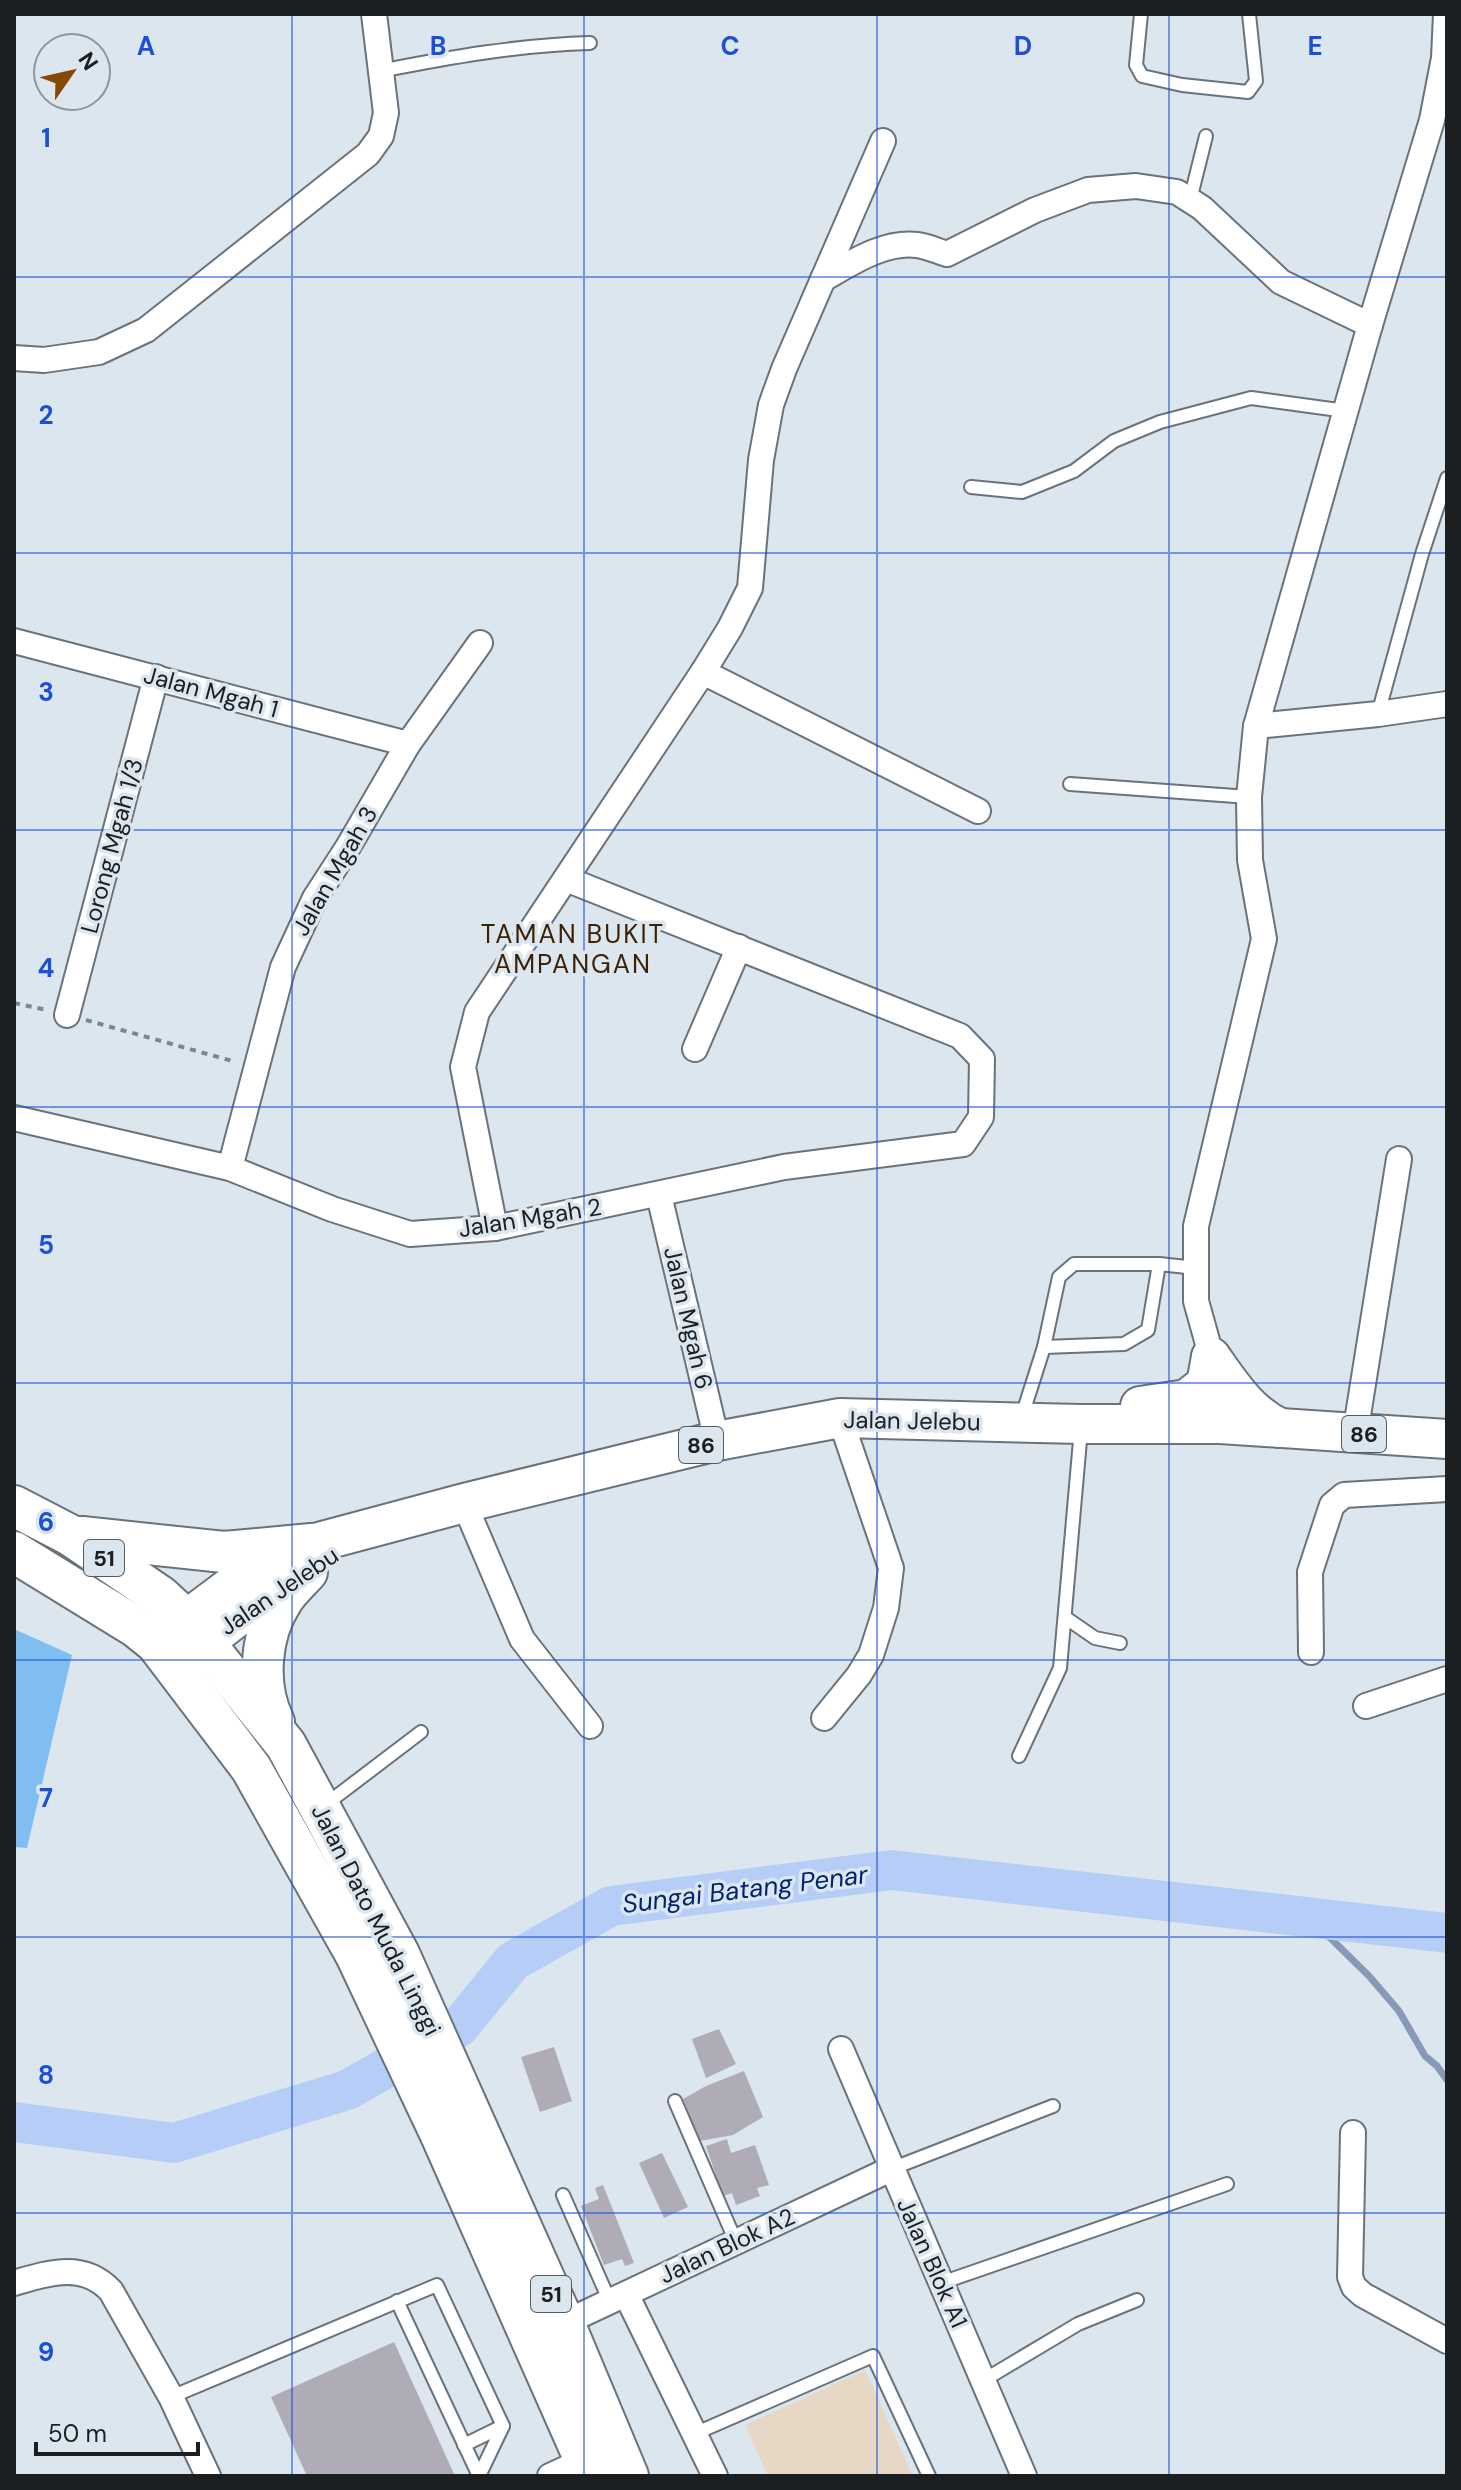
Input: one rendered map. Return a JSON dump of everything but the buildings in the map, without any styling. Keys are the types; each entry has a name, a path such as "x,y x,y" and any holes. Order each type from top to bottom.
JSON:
{"highway":[{"name":"Jalan Dato Muda Linggi","path":"14,1506 70,1535 160,1596 180,1643 356,1955 456,2124 564,2323 628,2476"},
{"path":"70,1535 131,1544 309,1558 282,1601 267,1636 262,1673 269,1711 286,1745"},
{"name":"Jalan Dato Muda Linggi","path":"14,1552 136,1627 180,1643 286,1745 399,1954 575,2471"}],"main road":[{"path":"1049,1423 1187,1399 1206,1384 1211,1357"},
{"path":"1211,1357 1262,1420 1282,1429"},
{"name":"Jalan Jelebu","path":"180,1643 242,1578 309,1558 389,1524 717,1441 840,1418 1220,1424 1447,1439"}],"street":[{"path":"14,358 44,360 99,352 146,330 368,154 381,136 386,113 374,14"},
{"path":"1220,1424 1218,1380 1196,1301 1196,1226 1264,939 1250,860 1249,797 1256,726 1432,120 1444,58 1446,14"},
{"path":"495,1228 463,1067 477,1012 703,672 750,588 761,460 771,405 883,141"},
{"path":"823,279 867,255 895,247 915,244 947,254 1035,210 1088,190 1136,186 1177,192 1202,208 1281,282 1370,325"},
{"name":"Jalan Mgah 1","path":"14,641 408,744"},
{"name":"Jalan Mgah 3","path":"230,1168 283,967 315,898 408,744 480,643"},
{"path":"703,672 978,811"},
{"name":"Lorong Mgah 1/3","path":"67,1015 156,677"},
{"path":"1256,726 1447,704"},
{"path":"566,879 739,947 695,1049"},
{"name":"Jalan Mgah 2","path":"14,1118 230,1168 332,1209 410,1234 495,1228 784,1167 963,1144 981,1117 982,1059 960,1036 739,947"},
{"path":"1355,1434 1399,1159"},
{"name":"Jalan Mgah 6","path":"659,1195 717,1441"},
{"path":"824,1718 871,1655 884,1619 891,1568 840,1418"},
{"path":"1311,1652 1310,1572 1332,1505 1344,1495 1447,1489"},
{"path":"464,1503 522,1639 590,1726"},
{"path":"1366,1706 1447,1679"},
{"name":"Jalan Blok A1","path":"841,2049 1024,2476"},
{"path":"1353,2133 1350,2277 1354,2287 1447,2341"},
{"name":"Jalan Blok A2","path":"564,2323 891,2169"},
{"path":"14,2283 61,2270 100,2279 111,2291 171,2397 208,2476"},
{"path":"618,2298 715,2476"}],"lane":[{"path":"1141,14 1136,65 1142,76 1182,85 1248,92 1256,81 1249,14"},
{"path":"380,71 477,52 538,44 590,43"},
{"path":"1190,200 1206,136"},
{"path":"971,487 1022,492 1074,471 1125,436 1160,422 1251,398 1346,411"},
{"path":"1378,714 1422,554 1447,478"},
{"path":"1070,784 1249,797"},
{"path":"1019,1756 1060,1668 1066,1618 1044,1347 1059,1277 1074,1264 1159,1264 1196,1268"},
{"path":"1044,1347 1124,1344 1148,1330 1159,1264"},
{"path":"1066,1618 1095,1638 1120,1643"},
{"path":"319,1809 421,1732"},
{"path":"675,2101 736,2242"},
{"path":"891,2169 1053,2106"},
{"path":"941,2283 1227,2184"},
{"path":"563,2195 618,2298"},
{"path":"171,2397 437,2285 503,2426"},
{"path":"984,2380 1078,2324 1137,2300"},
{"path":"397,2301 479,2476"},
{"path":"694,2434 873,2356 929,2476"},
{"path":"464,2445 503,2426"},
{"path":"479,2476 503,2426"}],"path":[{"path":"14,1003 258,1068"}],"shaded area":[{"path":"14,1629 72,1655 27,1848 14,1847"},
{"path":"865,2370 913,2476 768,2476 745,2425"}],"waterway":[{"name":"Sungai Batang Penar","path":"14,2122 174,2143 347,2090 459,2027 513,1961 611,1906 892,1870 1447,1933"},
{"path":"1309,1917 1369,1976 1399,2011 1425,2056 1447,2080"}],"district":[{"name":"TAMAN BUKIT AMPANGAN","path":"573,949"}]}
